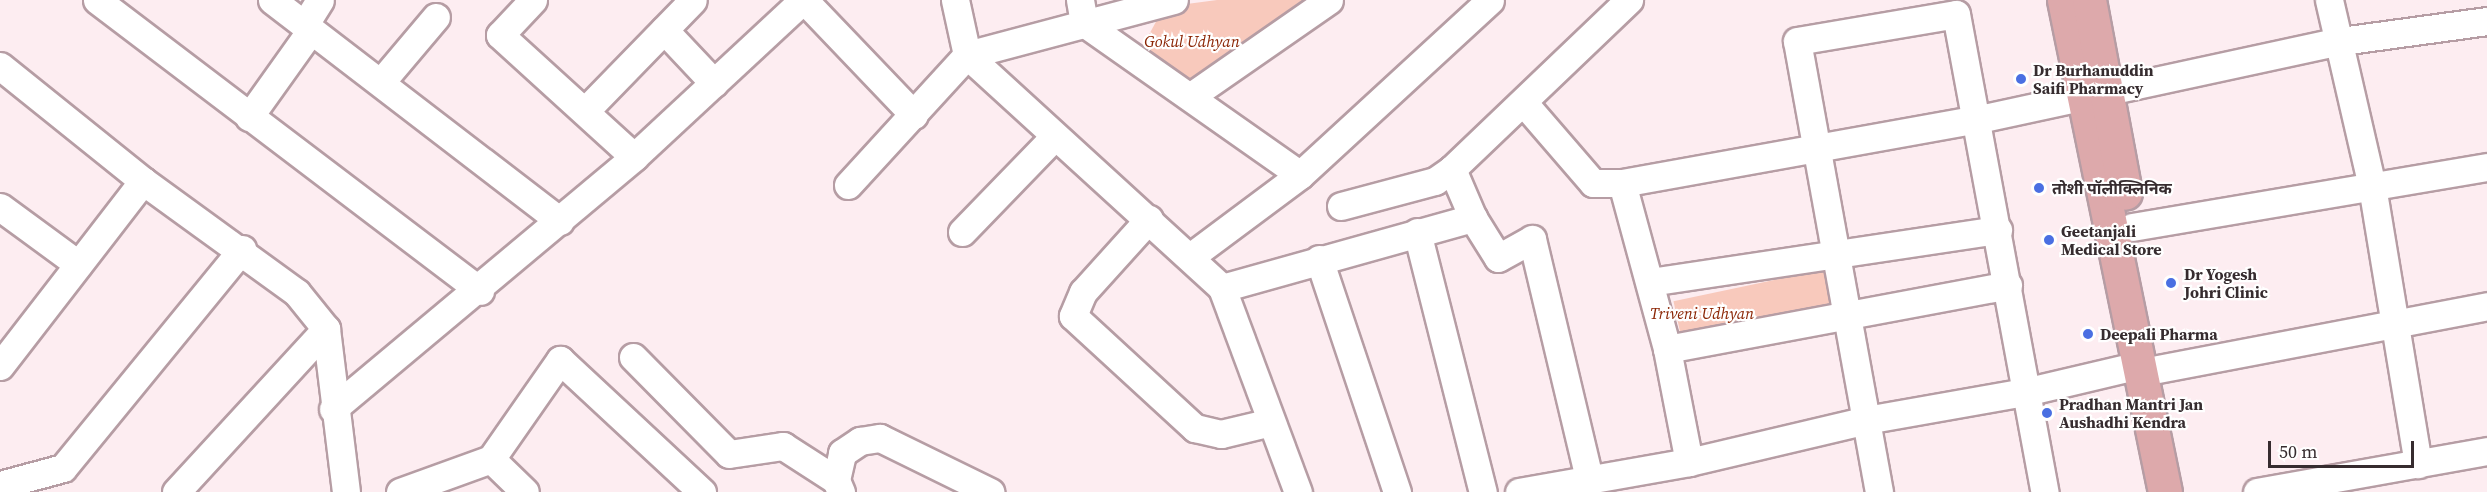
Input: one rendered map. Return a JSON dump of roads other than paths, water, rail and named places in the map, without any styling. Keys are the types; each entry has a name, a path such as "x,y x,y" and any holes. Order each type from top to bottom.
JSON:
{"main road":[{"path":"2064,0 2094,93 2132,227 2165,492"},
{"path":"2089,0 2094,93 2149,367 2182,492"}],"street":[{"path":"97,0 480,291"},
{"path":"272,0 560,221"},
{"path":"249,117 308,27 320,0"},
{"path":"533,0 500,35 634,157"},
{"path":"585,110 693,0"},
{"path":"333,409 480,291 634,157 803,0 914,115"},
{"path":"955,0 967,55 1054,137 1190,256 1222,288 1298,492"},
{"path":"848,184 967,55 1082,11 1174,0"},
{"path":"1191,96 1329,0"},
{"path":"1341,206 1435,181 1452,169 1629,0"},
{"path":"2329,0 2342,41 2372,186 2391,323 2418,464"},
{"path":"1190,256 1300,175 1486,1"},
{"path":"1082,11 1191,96 1300,175"},
{"path":"1879,492 1797,41 1956,14 1978,119 2025,392 2045,492"},
{"path":"381,82 436,17"},
{"path":"1523,102 1593,183 1622,183 1978,119 2342,41 2487,21"},
{"path":"664,30 714,83"},
{"path":"0,66 143,181 242,249 297,293 326,330 333,409 346,492"},
{"path":"962,232 1054,137"},
{"path":"2132,227 2487,167"},
{"path":"1452,169 1473,218 1497,258 1532,239 1589,478"},
{"path":"0,366 143,181"},
{"path":"1622,183 1667,349 1689,462"},
{"path":"0,207 78,264"},
{"path":"1222,288 1319,259 1473,218"},
{"path":"1149,219 1083,292 1073,316 1195,428 1221,434 1271,422"},
{"path":"1650,282 1998,230"},
{"path":"1417,232 1484,492"},
{"path":"0,484 63,468 242,249"},
{"path":"1319,259 1397,492"},
{"path":"1667,349 2008,285"},
{"path":"1519,492 1689,462 1866,420 2487,306"},
{"path":"176,492 326,330"},
{"path":"633,357 729,454 747,455 783,446 838,486 842,453 860,441 880,438 990,492"},
{"path":"400,492 491,459 560,360 702,492"},
{"path":"2257,492 2295,489 2487,451"},
{"path":"491,459 525,492"}],"place":[{"name":"Dr Burhanuddin Saifi Pharmacy","path":"2021,79"},
{"name":"तोशी पॉलीक्लिनिक","path":"2039,188"},
{"name":"Geetanjali Medical Store","path":"2049,240"},
{"name":"Dr Yogesh Johri Clinic","path":"2171,283"},
{"name":"Deepali Pharma","path":"2088,334"},
{"name":"Pradhan Mantri Jan Aushadhi Kendra","path":"2047,413"}],"park label":[{"name":"Gokul Udhyan","path":"1192,41"},
{"name":"Triveni Udhyan","path":"1702,313"}]}
